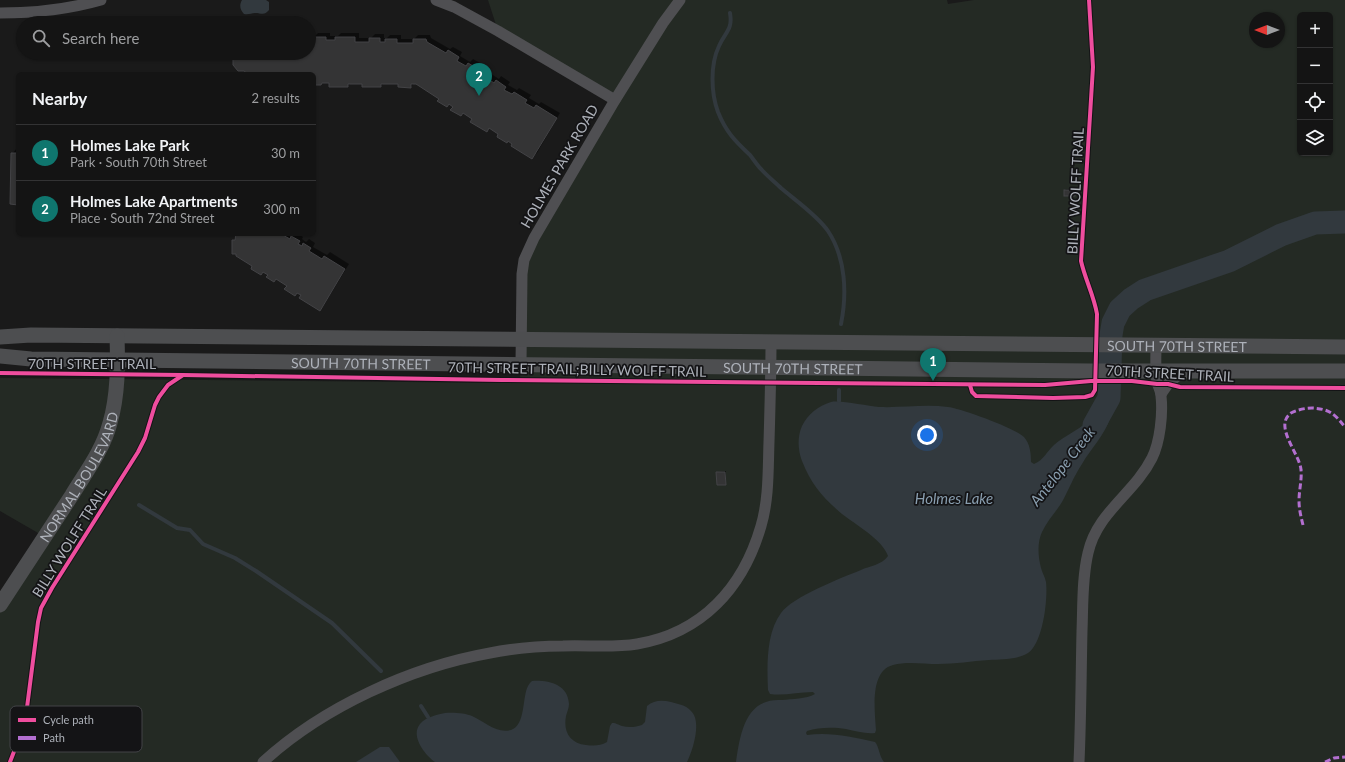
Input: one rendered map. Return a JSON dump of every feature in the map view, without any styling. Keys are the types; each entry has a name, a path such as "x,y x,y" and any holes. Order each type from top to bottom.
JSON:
{"main road":[{"name":"SOUTH 70TH STREET","path":"0,337 31,335 313,337 1345,347"},
{"name":"NORMAL BOULEVARD","path":"0,605 51,527 101,446 110,423 113,410 118,359 117,336"},
{"name":"SOUTH 70TH STREET","path":"0,356 31,358 1091,371 1345,371"}],"street":[{"path":"0,13 53,11 101,0"},
{"path":"436,0 454,7 498,31 615,100"},
{"name":"HOLMES PARK ROAD","path":"521,364 521,282 523,266 527,254 534,238 615,100 662,22 680,0"},
{"path":"263,762 277,749 325,716 373,690 423,670 478,656 518,648 535,646 616,646 657,640 680,630 711,610 722,600 738,578 754,547 766,503 768,478 771,341"},
{"path":"1079,762 1083,599 1088,553 1092,537 1099,525 1108,512 1139,479 1152,458 1159,433 1161,394 1157,384 1156,345"},
{"path":"1161,394 1168,384 1183,371"}],"shaded area":[{"path":"488,0 947,0 948,4 974,0 1345,0 1345,762 0,762 0,605 45,537 0,511 0,378 520,383 523,266 615,100 498,31"}],"water":[{"path":"242,0 266,0 269,2 269,10 264,14 244,14 240,7"},
{"name":"Holmes Lake","path":"1109,398 1111,402 1111,415 1108,424 1085,459 1062,502 1046,524 1040,536 1039,554 1041,568 1046,582 1045,609 1041,631 1033,648 1028,653 1009,659 944,664 910,663 893,665 885,669 880,675 877,683 875,693 875,733 864,733 846,729 821,728 807,731 806,733 807,735 825,734 858,738 875,742 884,762 736,762 741,736 747,719 758,706 770,701 807,697 815,694 813,692 770,694 768,690 768,650 772,630 781,613 806,594 879,563 888,556 885,550 874,538 842,514 829,502 809,477 801,457 799,435 804,422 810,414 831,402 847,402 879,407 931,406 954,408 988,419 1019,433 1028,443 1031,462 1034,464 1058,442 1080,428 1091,418 1099,406"},
{"path":"532,681 544,681 556,685 565,692 568,697 569,704 565,722 569,736 580,744 592,746 607,742 612,723 627,727 642,725 645,722 647,706 652,703 664,701 684,706 691,711 696,722 694,743 687,762 435,762 423,750 418,739 417,729 422,722 428,718 445,713 466,714 477,718 495,729 500,730 506,731 516,727 519,723 523,710 528,685"},
{"path":"380,747 389,747 400,762 356,762"}],"building":[{"path":"316,37 326,37 326,40 335,40 335,37 355,37 355,42 369,42 369,38 380,38 380,42 385,42 385,39 397,39 397,43 413,43 413,39 426,39 427,42 446,53 448,50 459,57 457,61 466,66 468,63 483,72 482,75 494,83 496,80 506,87 504,90 512,94 514,92 527,100 525,103 534,108 536,105 557,118 532,159 511,146 512,144 508,141 507,143 497,137 498,134 489,128 487,132 470,122 472,119 463,113 461,116 450,110 453,107 449,104 447,107 437,101 439,99 416,84 411,84 411,88 398,87 398,84 381,84 381,87 362,87 362,84 348,84 348,87 329,87 329,83 316,85 316,72 245,72 238,71 233,65 233,60 316,60"},
{"path":"11,153 16,153 16,205 10,204"},
{"path":"1064,190 1075,190 1075,196 1064,196"},
{"path":"236,236 285,236 290,239 291,236 300,241 298,244 302,246 303,243 311,248 309,251 322,259 324,256 345,269 320,311 299,298 301,295 297,293 295,296 284,289 287,286 276,279 274,282 266,277 268,275 263,272 261,275 251,269 252,266 236,256 236,254 232,254 232,240 235,240"},
{"path":"716,472 725,472 726,485 717,485"}],"waterway":[{"path":"730,13 731,19 728,31 721,41 716,54 713,70 713,88 718,112 731,136 750,155 763,172 812,214 828,231 834,242 842,264 844,276 844,301 841,324"},
{"name":"Antelope Creek","path":"1094,425 1109,398 1111,335 1113,323 1120,309 1131,299 1145,290 1229,261 1281,235 1315,223 1345,222"},
{"path":"839,390 839,401"},
{"path":"139,505 177,528 190,530 203,544 235,558 332,623 381,671"},
{"path":"421,706 428,717"}],"marked path":[{"path":"1303,525 1299,504 1301,478 1300,463 1286,433 1286,419 1291,413 1298,410 1309,408 1318,409 1331,413 1338,418 1345,427"},
{"path":"1325,762 1334,758 1345,757"}],"cycle path":[{"name":"BILLY WOLFF TRAIL","path":"970,385 972,392 976,396 1053,398 1085,397 1092,395 1095,390 1097,314 1081,261 1093,67 1089,0"},
{"name":"70TH STREET TRAIL","path":"0,373 501,380 1045,385 1091,381 1132,381 1168,384 1180,387 1345,388"},
{"name":"BILLY WOLFF TRAIL","path":"27,706 41,608 52,588 138,452 145,438 155,405 159,397 168,385 183,375"},
{"name":"BILLY WOLFF TRAIL","path":"10,762 14,752"}],"place":[{"name":"Holmes Lake Apartments","path":"479,96"},
{"name":"Holmes Lake Park","path":"933,381"}]}
